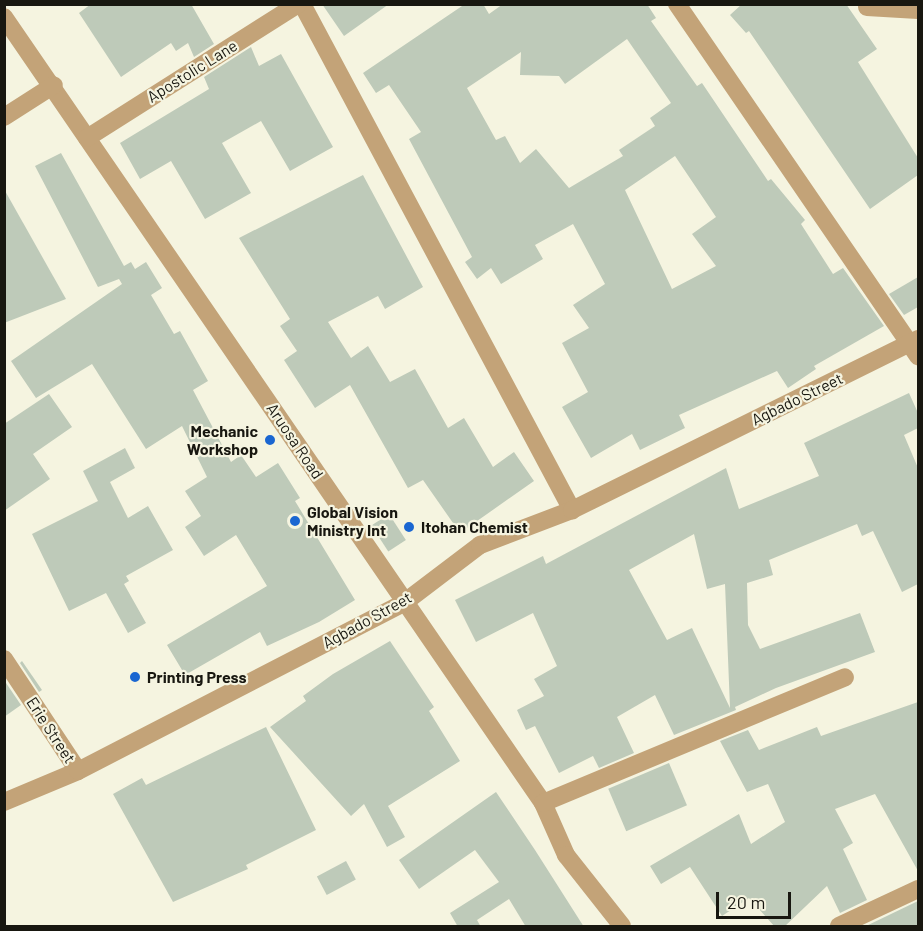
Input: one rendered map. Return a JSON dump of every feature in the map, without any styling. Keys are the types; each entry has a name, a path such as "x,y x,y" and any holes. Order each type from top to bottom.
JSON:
{"street":[{"name":"Apostolic Lane","path":"87,138 300,4"},
{"path":"300,4 572,510"},
{"path":"677,4 916,346"},
{"path":"867,7 918,10"},
{"name":"Aruosa Road","path":"4,17 54,85 87,138 543,803 566,855 622,927"},
{"path":"4,117 54,85"},
{"name":"Agbado Street","path":"4,802 78,771 405,602 480,545 572,510 916,346"},
{"name":"Erie Street","path":"4,659 78,771"},
{"path":"543,803 845,677"},
{"path":"839,927 918,889"}],"building":[{"path":"91,4 191,4 214,44 194,57 188,43 176,51 171,43 121,77 79,13"},
{"path":"322,4 389,4 344,36"},
{"path":"465,4 483,4 489,14 503,4 647,4 656,18 651,21 697,86 702,83 768,181 771,179 805,220 801,224 833,274 843,268 884,326 814,366 816,369 788,388 777,371 679,415 685,428 640,450 632,434 591,458 562,407 588,392 562,343 589,328 573,305 605,284 573,224 535,245 543,259 501,284 491,268 477,279 465,262 472,257 409,139 421,132 389,85 376,93 363,73","holes":["627,39 671,103 650,118 655,126 619,150 623,156 569,188 536,149 520,163 505,136 496,140 467,88 521,52 520,75 559,76 565,84","675,156 716,217 692,234 716,266 672,289 625,190"]},
{"path":"742,4 846,4 877,49 858,62 918,158 918,175 870,209 749,31 746,33 730,15"},
{"path":"251,47 259,66 281,54 333,147 290,171 261,121 222,143 251,193 205,219 171,161 140,179 120,143 209,89 204,77"},
{"path":"61,153 124,266 131,262 135,269 146,262 162,288 151,295 174,334 180,331 208,381 193,390 231,462 241,455 256,477 278,463 300,498 295,501 355,600 319,622 267,646 260,632 185,675 167,645 267,586 236,535 204,556 185,527 201,516 185,491 207,477 182,426 146,449 92,364 36,398 11,361 122,284 119,279 98,287 35,166"},
{"path":"363,175 423,287 385,309 378,296 328,322 351,358 368,346 390,382 415,369 448,428 464,418 493,467 514,452 534,481 460,533 423,480 408,488 350,385 315,408 284,360 297,351 280,326 290,319 239,238"},
{"path":"4,189 66,299 4,323"},
{"path":"918,277 918,307 904,315 889,294"},
{"path":"909,393 918,413 918,428 904,435 918,468 918,584 902,592 873,531 862,536 857,524 769,560 773,575 747,583 748,625 760,649 860,613 875,652 776,688 735,707 736,710 674,735 655,695 617,717 634,753 599,768 593,756 559,773 535,726 526,730 517,710 544,696 534,679 557,666 533,613 476,642 455,600 543,556 546,564 726,468 739,509 819,476 804,443","holes":["694,534 707,589 725,584 730,708 692,628 667,640 629,570"]},
{"path":"49,394 72,427 33,454 50,479 4,511 4,424"},
{"path":"125,448 135,468 110,482 128,518 148,506 173,550 126,576 129,581 124,584 146,623 128,633 106,593 69,611 32,534 98,501 83,471"},
{"path":"389,514 406,540 388,551 371,525"},
{"path":"390,641 434,707 429,711 460,761 388,806 405,837 387,847 364,804 351,816 270,727 306,701 303,696 333,674"},
{"path":"22,661 42,690 39,692 20,663"},
{"path":"4,680 21,705 4,717"},
{"path":"918,702 918,871 875,794 835,809 853,843 843,849 867,900 840,913 827,886 784,927 775,927 749,898 722,916 690,867 661,884 650,866 739,814 751,844 785,822 768,784 747,792 720,741 748,730 759,750 817,727 821,736"},
{"path":"266,727 316,830 246,865 248,869 173,902 113,794 142,778 146,785"},
{"path":"669,763 687,805 626,831 608,789"},
{"path":"496,792 584,927 526,927 509,899 477,920 481,927 458,927 450,913 499,882 475,850 419,889 399,860"},
{"path":"346,861 356,880 327,895 317,876"},
{"path":"918,901 918,927 864,927"}],"place":[{"name":"Mechanic Workshop","path":"270,440"},
{"name":"Global Vision Ministry Int","path":"295,521"},
{"name":"Itohan Chemist","path":"409,527"},
{"name":"Printing Press","path":"135,677"}]}
